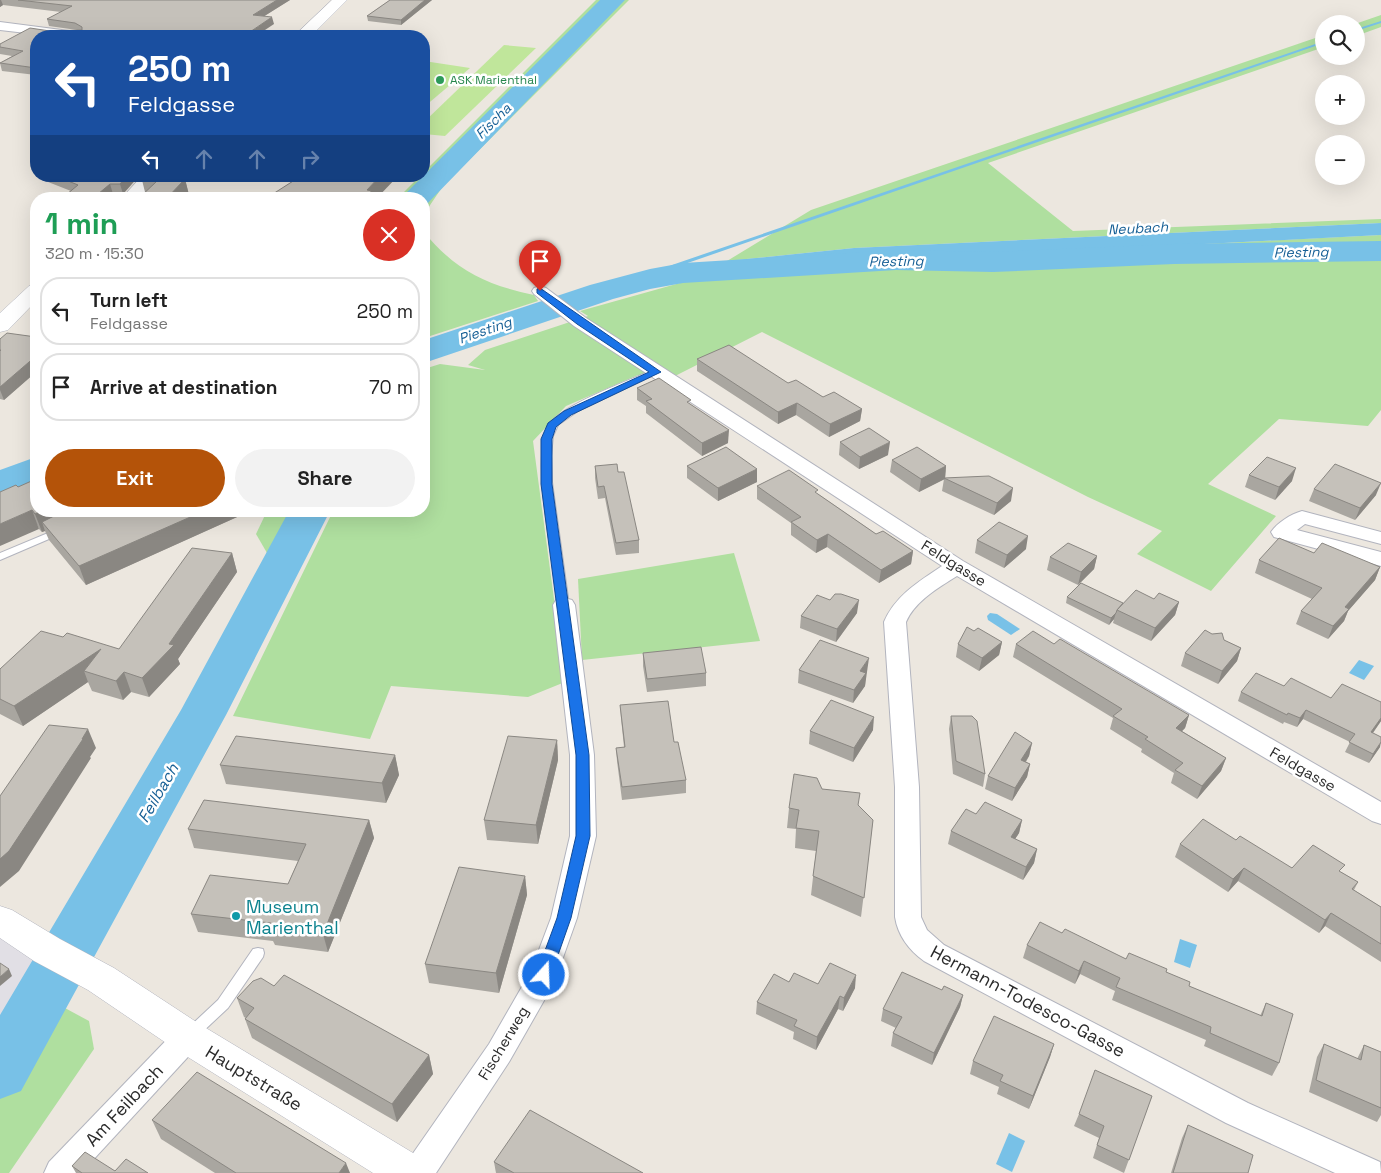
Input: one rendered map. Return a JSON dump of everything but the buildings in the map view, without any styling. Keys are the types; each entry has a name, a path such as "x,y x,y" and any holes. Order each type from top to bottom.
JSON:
{"main road":[{"path":"308,30 340,0"},
{"path":"137,192 147,182"},
{"path":"2,318 30,295"},
{"name":"Hauptstraße","path":"0,920 47,950 101,980 188,1037 409,1173"}],"street":[{"path":"0,26 30,31"},
{"path":"8,39 25,30"},
{"name":"Feldgasse","path":"545,295 572,316 656,372 956,566 1381,814"},
{"path":"1381,538 1302,517 1281,532 1381,559"},
{"name":"Hermann-Todesco-Gasse","path":"956,566 909,600 899,610 895,622 907,787 908,918 914,935 934,954 1228,1108 1369,1173"},
{"name":"Fischerweg","path":"418,1173 500,1054 544,975 564,918 583,836 582,755 564,605"},
{"name":"Am Feilbach","path":"60,1173 188,1037"}],"lane":[{"path":"283,192 298,182"},
{"name":"Fischerweg","path":"564,605 547,484 546,439 552,426 568,413 656,372"},
{"path":"0,557 70,526"},
{"path":"188,1037 223,1004 258,953"}],"shaded area":[{"path":"0,933 41,959 0,1039"}],"green space":[{"path":"596,0 629,0 443,186 430,205 430,192 404,192 414,182 430,182 430,166"},
{"path":"1381,15 1381,27 1365,33 1365,21"},
{"path":"1315,38 1315,50 988,163 1073,231 1381,219 1381,223 854,248 727,261 811,210"},
{"path":"504,45 536,48 445,136 430,135 430,116"},
{"name":"ASK Marienthal","path":"430,62 470,68 430,102"},
{"path":"1381,235 1381,410 1368,426 1279,419 1208,484 1276,516 1211,591 1137,554 1162,531 1088,497 762,332 677,375 638,375 566,406 533,441 565,682 528,697 391,686 370,739 233,716 330,517 430,517 430,367 440,364 485,370 468,365 485,350 588,316 580,311 687,281 839,271 964,266 999,254"},
{"path":"430,238 460,266 473,274 486,281 534,295 538,301 430,336"},
{"path":"264,517 298,517 274,565 256,534"},
{"path":"734,553 760,641 582,660 578,579"},
{"path":"26,987 89,1021 94,1049 9,1173 0,1173 0,1039"}],"water":[{"path":"1381,223 1381,235 896,260 727,261 854,248"},
{"path":"990,613 997,614 1020,629 1011,635 988,620 987,616"},
{"path":"1359,660 1374,666 1364,680 1349,673"},
{"path":"1180,939 1197,945 1190,968 1174,962"},
{"path":"1009,1133 1025,1141 1012,1172 996,1164"}],"waterway":[{"name":"Fischa","path":"422,192 613,0"},
{"path":"1365,27 1381,22"},
{"path":"649,278 674,266 1315,45"},
{"name":"Neubach","path":"430,350 489,328 602,292 650,279 683,273 896,260 993,262 1174,254 1381,251"},
{"name":"Fischa","path":"0,484 30,472"},
{"name":"Feilbach","path":"0,1071 202,715 307,517"}],"place":[{"name":"ASK Marienthal","path":"440,80"},
{"name":"Museum Marienthal","path":"236,916"}],"route":[{"path":"540,291 580,322 656,372 568,413 552,426 546,439 547,484 582,755 583,836 564,918 544,975"}],"water label":[{"name":"Piesting","path":"1301,252"},
{"name":"Piesting","path":"896,261"},
{"name":"Piesting","path":"485,330"}]}
